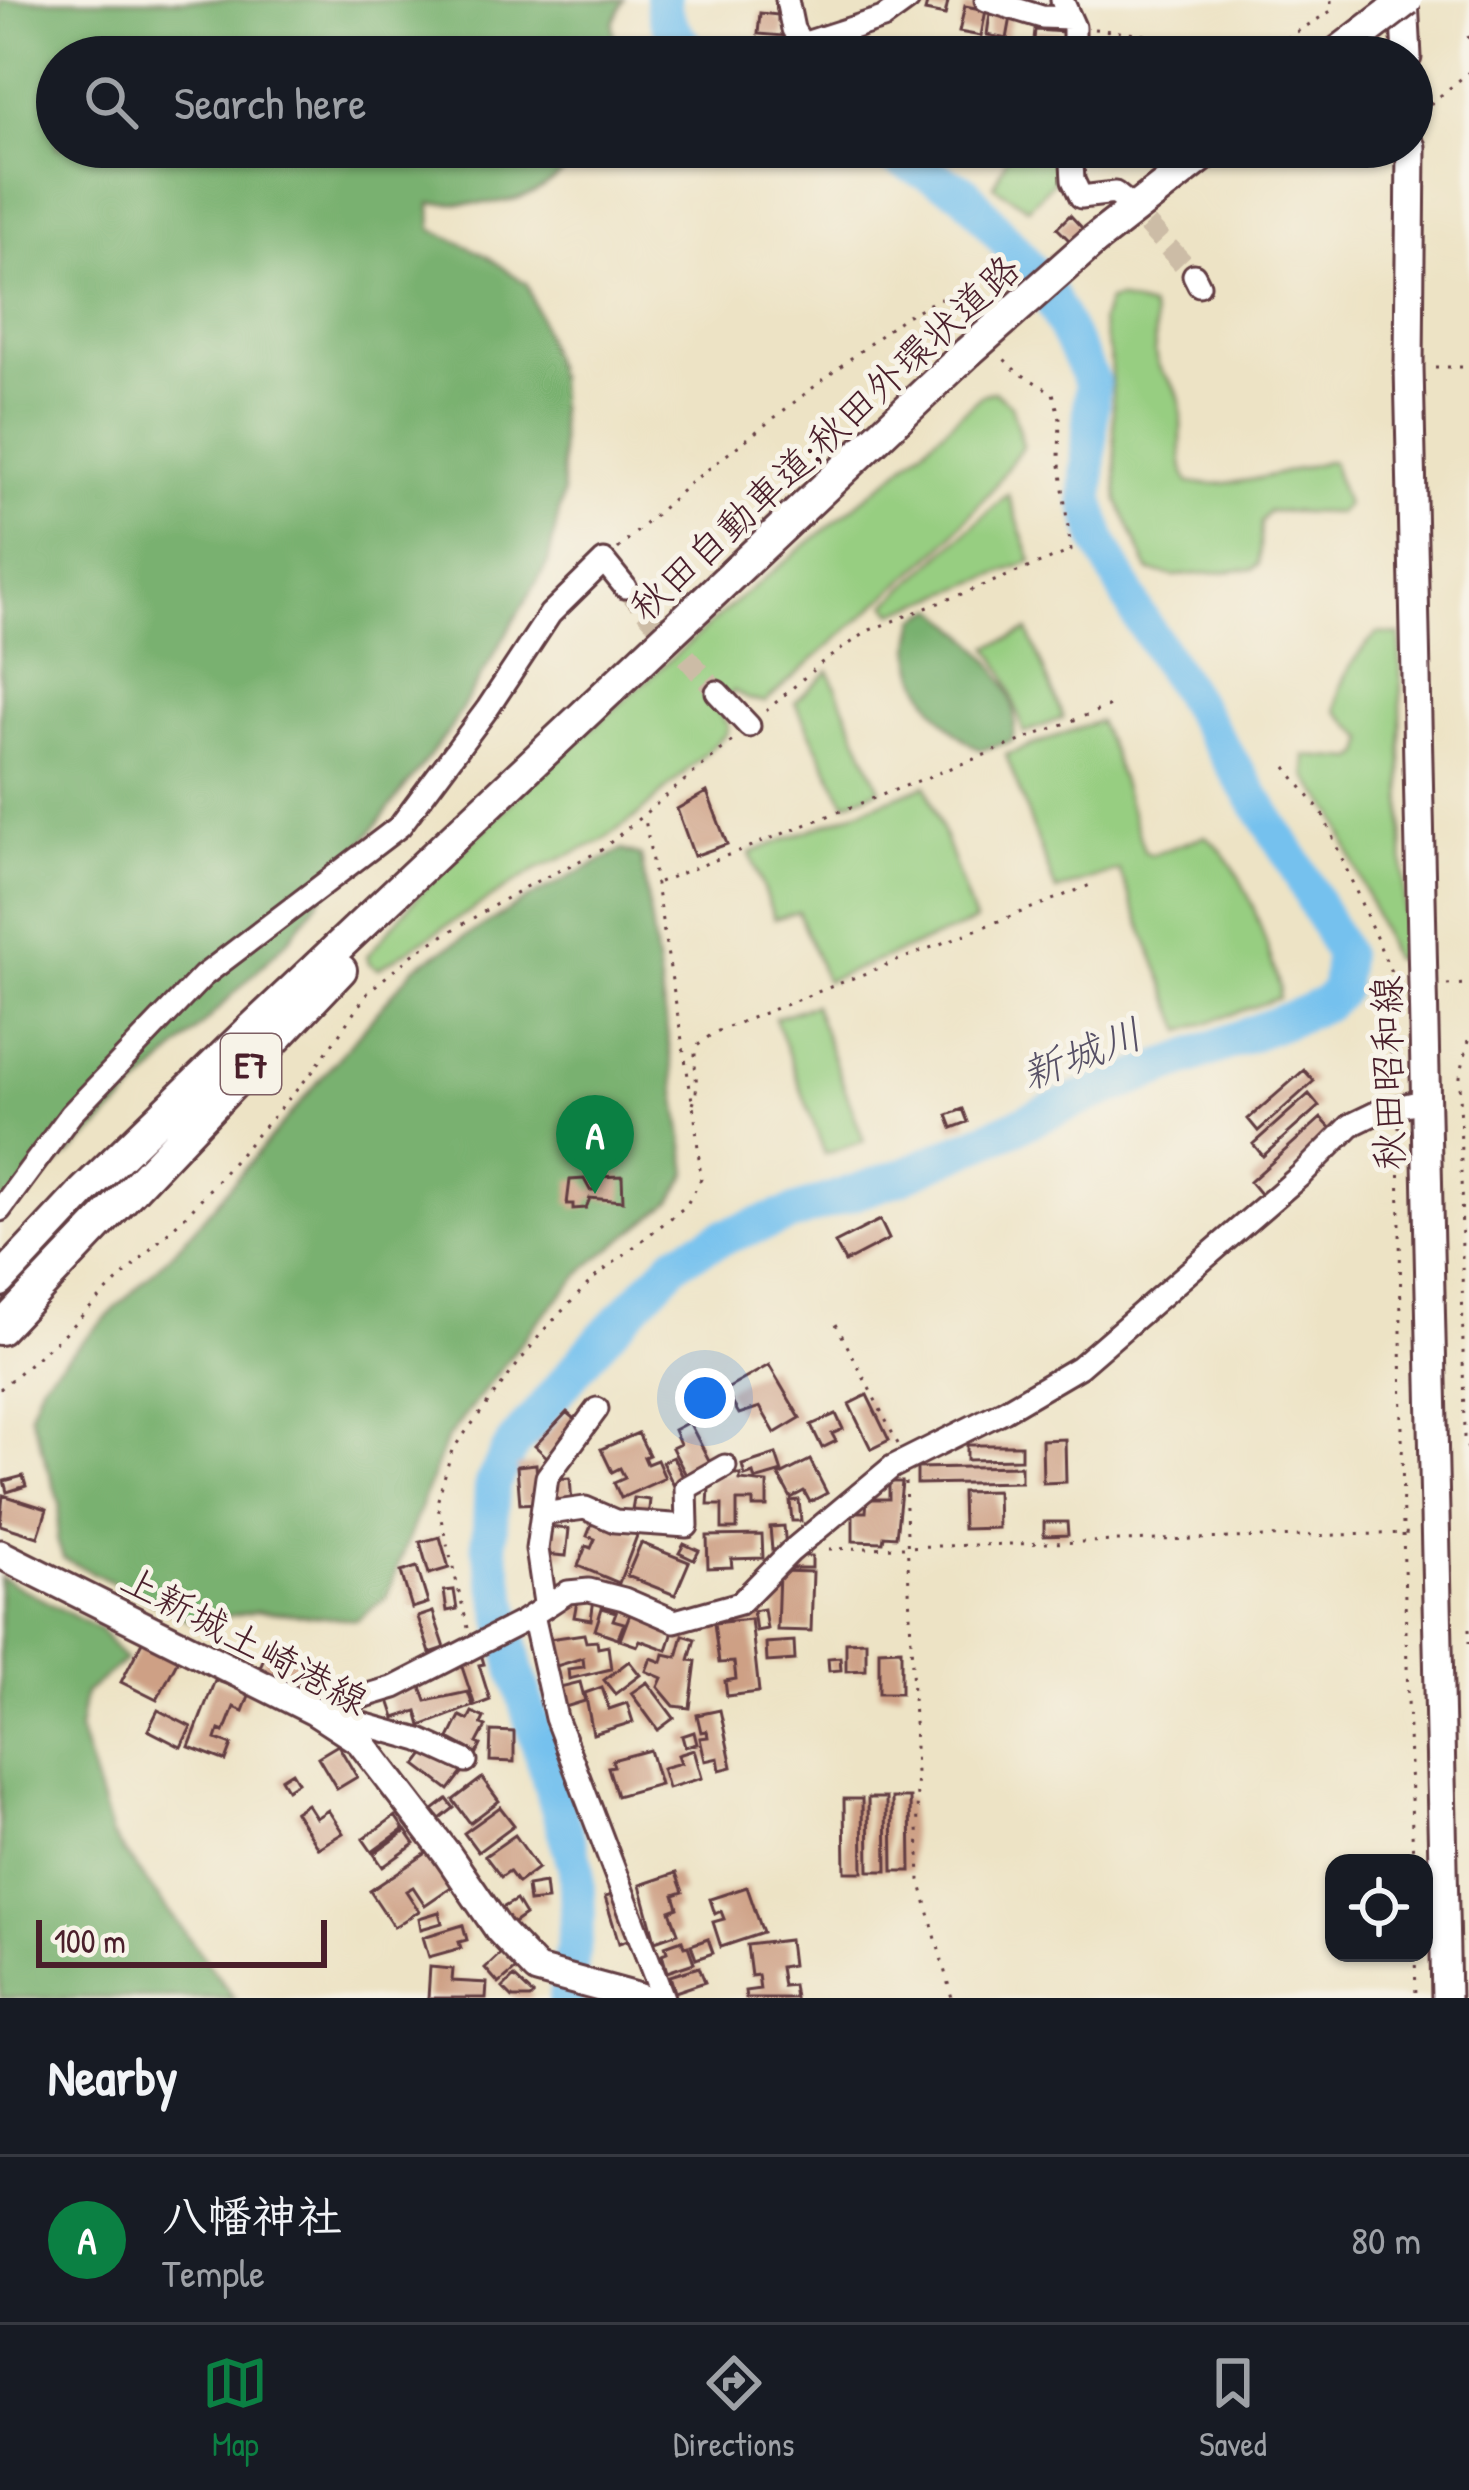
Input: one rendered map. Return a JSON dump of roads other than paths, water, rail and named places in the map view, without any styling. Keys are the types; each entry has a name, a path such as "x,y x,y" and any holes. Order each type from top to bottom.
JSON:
{"highway":[{"path":"1359,36 1406,0"},
{"name":"秋田自動車道;秋田外環状道路","path":"0,1281 83,1192 200,1079 968,352 1091,242 1187,168"},
{"name":"秋田自動車道;秋田外環状道路","path":"0,1328 407,901 498,797"}],"main road":[{"path":"1406,0 1407,36"},
{"name":"秋田昭和線","path":"1411,168 1409,367 1446,1998"},
{"name":"上新城土崎港線","path":"0,1554 314,1711 360,1741 499,1930 537,1970 631,1994"}],"street":[{"path":"787,0 798,36"},
{"path":"827,36 883,18 908,0"},
{"path":"986,0 1042,17 1069,15"},
{"path":"1072,168 1081,196 1115,193 1126,202"},
{"path":"0,1210 71,1114 202,976 400,826 564,601 604,561 625,587"},
{"path":"718,692 749,725"},
{"path":"314,1711 395,1687 568,1592 589,1590 624,1599 675,1621 740,1603 790,1552 903,1460 1004,1412 1078,1367 1358,1122 1427,1100"},
{"path":"597,1409 548,1477 533,1613 556,1718 663,1998"},
{"path":"542,1514 584,1508 615,1521 687,1526 686,1488 725,1466"},
{"path":"314,1711 402,1734 466,1761"}],"waterway":[{"name":"新城川","path":"663,0 677,36"},
{"name":"新城川","path":"566,1998 578,1914 576,1868 517,1672 489,1545 492,1484 513,1444 594,1347 677,1260 723,1237 902,1176 1062,1106 1302,1014 1326,1003 1339,990 1342,953 1293,860 1137,613 1100,542 1087,500 1092,382 1045,287 964,192 917,168"}],"tunnel":[{"path":"1126,202 1194,275"},
{"path":"625,587 717,692"}],"place":[{"name":"八幡神社","path":"595,1194"}]}
